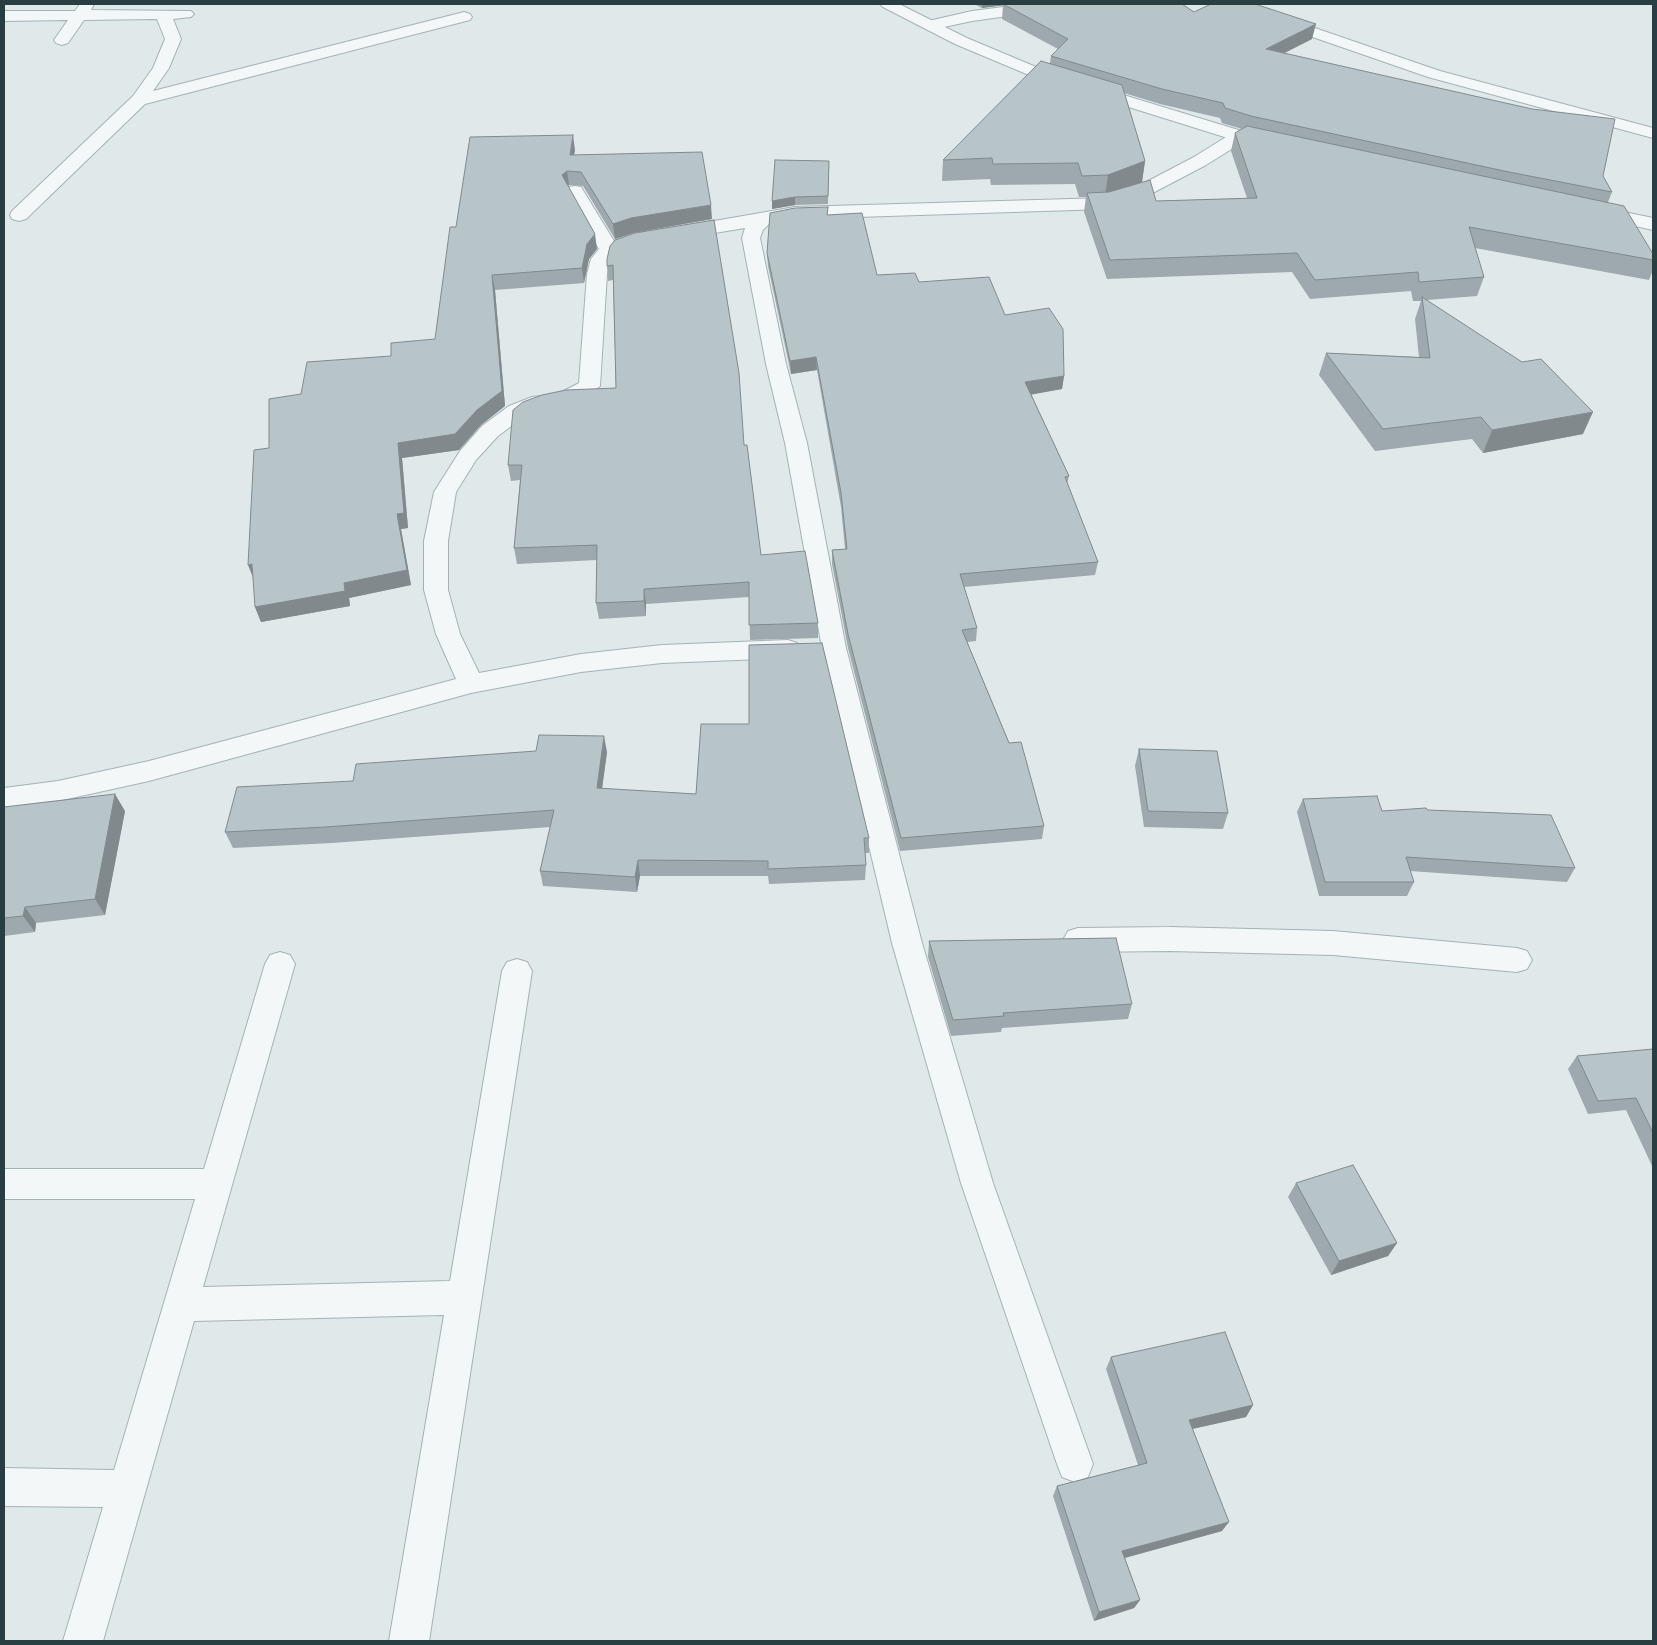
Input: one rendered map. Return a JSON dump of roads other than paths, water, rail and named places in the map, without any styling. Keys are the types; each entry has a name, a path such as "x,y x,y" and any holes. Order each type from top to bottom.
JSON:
{"street":[{"path":"888,4 961,41 1042,75 1240,136 1287,146"},
{"path":"930,25 972,16 1059,4"},
{"path":"1231,4 1434,74 1653,133"},
{"path":"62,40 84,9"},
{"path":"4,16 84,9 186,14"},
{"path":"18,215 138,100 161,68 173,39 163,14"},
{"path":"138,100 464,16"},
{"path":"471,684 448,634 436,590 436,541 445,492 468,456 490,431 518,412 540,402 561,400 577,394 589,386 597,274 601,259 609,249 633,242 795,213 1106,203 1138,192 1200,161 1240,136"},
{"path":"575,192 609,249"},
{"path":"1576,208 1653,224"},
{"path":"762,220 754,228 751,238 776,364 796,443 834,648 907,942 977,1183 1075,1464"},
{"path":"4,798 58,791 149,771 471,684 581,663 662,654 834,648"},
{"path":"1053,941 1170,939 1333,943 1517,960"},
{"path":"907,942 936,942"},
{"path":"83,1641 280,964"},
{"path":"409,1641 517,972"},
{"path":"4,1184 216,1184"},
{"path":"181,1304 464,1298"},
{"path":"4,1487 127,1489"}]}
